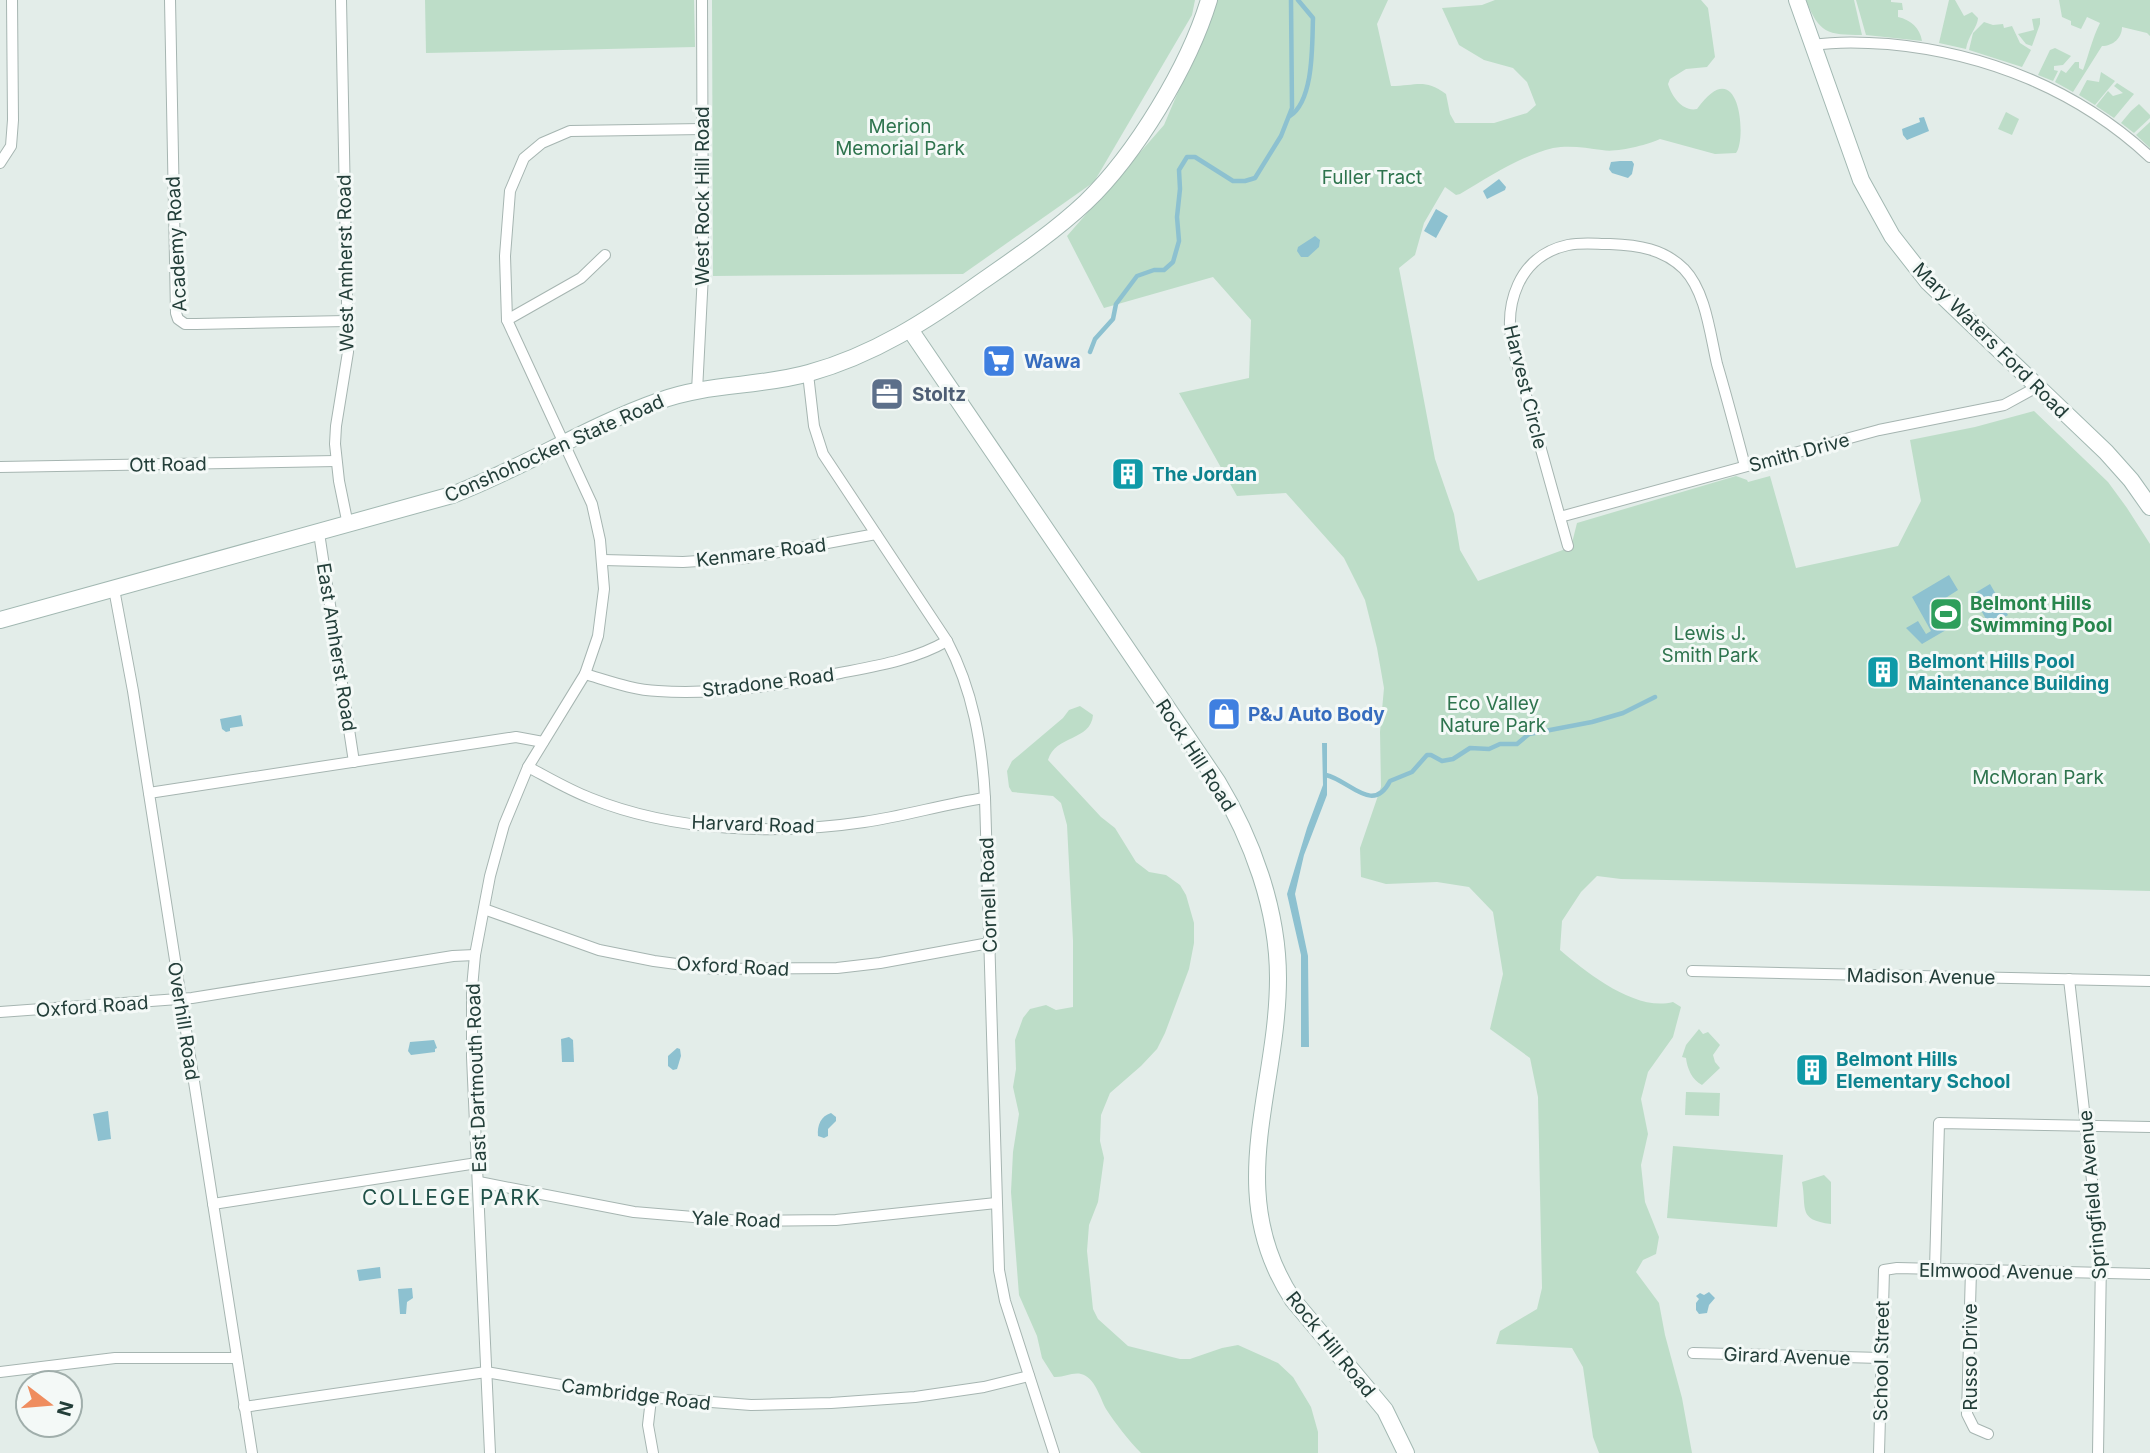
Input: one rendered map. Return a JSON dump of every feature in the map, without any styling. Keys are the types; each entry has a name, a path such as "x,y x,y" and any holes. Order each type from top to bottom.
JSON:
{"main road":[{"name":"Conshohocken State Road","path":"0,620 452,495 491,480 645,406 697,391 808,374 911,331 1036,243 1100,187 1126,156 1166,91 1192,43 1209,0"},
{"name":"Mary Waters Ford Road","path":"1797,0 1861,180 1892,236 1934,289 2118,465 2150,507"},
{"name":"Rock Hill Road","path":"911,331 1217,781 1241,826 1264,890 1273,931 1278,977 1275,1021 1256,1165 1256,1194 1265,1241 1277,1273 1293,1300 1385,1410 1406,1453"}],"street":[{"path":"0,163 10,146 13,120 12,0"},
{"name":"Academy Road","path":"170,0 178,319 185,324 347,321"},
{"name":"West Amherst Road","path":"341,0 347,321 345,376 336,426 337,461 348,525"},
{"name":"West Rock Hill Road","path":"697,391 703,274 702,0"},
{"path":"1813,46 1852,42 1908,46 1948,52 1997,66 2050,88 2081,105 2150,157"},
{"path":"604,255 581,278 507,320 505,256 510,191 524,158 542,143 570,131 703,129"},
{"name":"Harvest Circle","path":"1568,546 1513,349 1508,321 1515,289 1526,271 1560,247 1587,244 1647,248 1665,255 1689,276 1703,311 1745,466"},
{"name":"East Dartmouth Road","path":"489,1453 472,1046 475,955 496,848 511,805 528,767 585,674 593,655 602,616 604,589 603,560 592,504 507,320"},
{"name":"Cornell Road","path":"808,374 814,426 823,454 947,641 962,673 977,725 985,798 997,1252 1002,1286 1054,1453"},
{"name":"Smith Drive","path":"1560,517 1879,430 2004,405 2037,387"},
{"name":"Ott Road","path":"0,467 337,461"},
{"name":"East Amherst Road","path":"319,533 354,762"},
{"name":"Kenmare Road","path":"603,560 683,562 746,558 876,534"},
{"name":"Overhill Road","path":"114,589 128,660 252,1453"},
{"name":"Stradone Road","path":"585,674 620,685 660,691 766,686 908,658 947,641"},
{"path":"149,793 516,737 543,742"},
{"name":"Harvard Road","path":"528,767 600,802 660,818 715,826 777,828 840,825 985,798"},
{"name":"Oxford Road","path":"484,909 599,950 714,969 836,968 880,963 989,943"},
{"name":"Oxford Road","path":"0,1012 181,999 453,956 475,955"},
{"name":"Madison Avenue","path":"1692,971 2150,981"},
{"name":"Springfield Avenue","path":"2069,979 2101,1273 2098,1453"},
{"path":"1935,1269 1939,1123 2150,1127"},
{"path":"213,1204 477,1163"},
{"name":"Yale Road","path":"478,1182 634,1212 741,1221 836,1220 996,1203"},
{"name":"Elmwood Avenue","path":"1884,1269 2150,1274"},
{"name":"School Street","path":"1879,1453 1884,1269"},
{"name":"Russo Drive","path":"1971,1270 1967,1414 1974,1428 1988,1434"},
{"name":"Girard Avenue","path":"1693,1353 1881,1358"},
{"path":"0,1372 112,1358 237,1358"},
{"name":"Cambridge Road","path":"244,1407 486,1373 651,1399 751,1405 866,1401 984,1387 1029,1376"},
{"path":"651,1399 649,1424 653,1453"}],"green space":[{"path":"425,0 694,0 695,47 426,53"},
{"name":"Merion Memorial Park","path":"712,0 1195,0 1192,15 1094,182 963,274 713,276"},
{"path":"1217,0 1388,0 1377,24 1391,86 1426,84 1438,89 1446,94 1450,114 1455,123 1494,123 1527,113 1536,105 1527,82 1513,68 1484,60 1459,45 1442,8 1482,5 1495,0 1701,0 1708,8 1715,57 1707,67 1686,69 1670,79 1668,84 1679,102 1692,109 1697,109 1711,93 1723,89 1731,93 1740,118 1741,132 1736,153 1715,154 1660,139 1640,146 1608,151 1566,147 1553,148 1529,156 1460,194 1456,195 1445,187 1424,223 1415,255 1399,268 1435,459 1454,514 1460,550 1478,581 1571,547 1577,523 1736,476 1748,482 1770,476 1796,568 1898,546 1921,501 1910,440 1975,427 2034,411 2108,482 2150,544 2150,891 1621,879 1597,876 1581,892 1562,921 1560,950 1584,969 1628,996 1659,1004 1673,1002 1681,1007 1673,1037 1648,1072 1641,1099 1648,1134 1641,1165 1645,1202 1659,1237 1656,1254 1643,1260 1636,1272 1659,1303 1692,1453 1599,1453 1593,1437 1583,1367 1572,1348 1496,1344 1500,1331 1537,1309 1542,1288 1538,1097 1530,1058 1490,1029 1503,974 1493,912 1469,887 1437,882 1386,884 1361,877 1360,848 1381,787 1380,732 1384,688 1365,600 1344,558 1286,493 1237,496 1179,393 1249,378 1251,320 1213,277 1104,308 1067,236 1164,125"},
{"path":"1806,0 1854,0 1862,35 1832,33 1826,30 1815,19"},
{"path":"1856,0 1891,0 1902,3 1903,10 1898,10 1898,17 1914,25 1922,41 1866,35"},
{"path":"1949,0 1955,0 1964,16 1972,12 1978,18 1966,49 1939,43"},
{"path":"2059,0 2150,0 2150,36 2122,27 2116,41 2102,46 2073,92 2055,82 2061,70 2066,73 2075,62 2079,62 2079,68 2083,70 2100,23 2087,17 2081,29 2071,25 2071,21 2062,17"},
{"path":"2040,18 2032,46 2026,44 2018,34 2034,30 2032,19"},
{"path":"1984,22 2003,24 2004,28 2012,26 2020,43 2031,50 2022,67 1969,50 1973,33"},
{"path":"2055,48 2071,56 2063,65 2054,66 2054,70 2058,71 2053,81 2038,75 2050,50"},
{"path":"2101,72 2115,81 2095,105 2079,95 2087,80 2099,82"},
{"path":"2117,83 2134,94 2114,118 2096,106 2108,91 2113,96 2123,93 2114,86"},
{"path":"2139,104 2150,118 2134,133 2121,123"},
{"path":"2006,112 2019,119 2012,135 1998,129"},
{"path":"2150,122 2150,148 2136,135"},
{"path":"1080,706 1093,715 1091,723 1080,734 1058,746 1048,760 1101,817 1115,828 1136,862 1149,872 1166,875 1180,885 1186,895 1194,923 1194,943 1189,969 1165,1033 1157,1049 1110,1093 1101,1115 1100,1141 1104,1158 1098,1202 1089,1225 1087,1251 1093,1309 1098,1319 1128,1346 1190,1359 1238,1345 1278,1363 1293,1377 1311,1407 1318,1432 1318,1453 1141,1453 1110,1415 1090,1379 1081,1374 1054,1377 1042,1358 1037,1336 1019,1295 1011,1192 1019,1114 1013,1087 1016,1069 1015,1040 1023,1018 1030,1009 1046,1005 1056,1010 1073,1007 1073,941 1067,825 1061,803 1053,796 1012,792 1007,771 1012,761 1069,710"},
{"path":"1699,1029 1703,1034 1708,1032 1720,1045 1713,1055 1720,1068 1702,1085 1693,1077 1686,1058 1682,1057 1686,1045"},
{"path":"1686,1092 1720,1093 1719,1116 1685,1115"},
{"path":"1673,1146 1783,1155 1777,1227 1667,1218"},
{"path":"1824,1175 1831,1182 1831,1224 1808,1216 1804,1206 1802,1182"}],"water":[{"path":"1924,117 1929,131 1907,140 1902,129 1920,122 1919,118"},
{"path":"1632,161 1634,164 1632,174 1628,178 1612,173 1609,169 1611,162"},
{"path":"1499,179 1506,187 1505,190 1487,199 1483,191"},
{"path":"1436,209 1448,216 1436,238 1424,231"},
{"path":"1315,236 1320,240 1319,247 1308,257 1301,257 1297,251 1298,247"},
{"path":"1949,575 1958,590 1944,599 1958,623 1922,644 1906,628 1918,621 1926,634 1931,631 1912,597"},
{"path":"1990,584 2008,615 1990,626 1974,598 1971,599 1970,596"},
{"path":"241,715 243,726 230,728 230,731 226,732 222,729 220,719"},
{"path":"1322,743 1327,743 1327,795 1304,855 1295,894 1308,956 1309,1047 1301,1047 1301,955 1287,894 1323,785"},
{"path":"569,1037 573,1040 574,1062 562,1062 561,1039"},
{"path":"434,1040 437,1048 435,1052 411,1055 408,1051 410,1042"},
{"path":"677,1048 680,1049 681,1056 677,1069 673,1070 668,1066 668,1056"},
{"path":"108,1111 111,1139 98,1141 93,1114"},
{"path":"831,1113 836,1117 836,1121 828,1129 828,1136 818,1136 820,1122"},
{"path":"380,1267 381,1278 359,1281 357,1270"},
{"path":"412,1288 413,1298 407,1302 406,1314 400,1314 398,1289"},
{"path":"1709,1292 1715,1298 1707,1313 1699,1314 1696,1303 1699,1299 1696,1296"}],"waterway":[{"path":"1090,352 1095,339 1113,319 1116,304 1137,276 1154,270 1164,270 1173,262 1179,241 1179,170 1187,157 1195,157 1233,181 1245,181 1255,178 1281,136 1292,108 1291,0"},
{"path":"1290,116 1304,98 1312,57 1313,18 1298,0"},
{"path":"1326,775 1360,793 1376,795 1383,791 1390,781 1412,772 1427,755 1442,761 1453,759 1470,748 1489,749 1500,744 1517,744 1529,734 1623,713 1655,697"}],"place":[{"name":"Wawa","path":"999,361"},
{"name":"Stoltz","path":"887,394"},
{"name":"The Jordan","path":"1128,474"},
{"name":"Belmont Hills Swimming Pool","path":"1946,614"},
{"name":"Belmont Hills Pool Maintenance Building","path":"1883,672"},
{"name":"P&J Auto Body","path":"1224,714"},
{"name":"Belmont Hills Elementary School","path":"1812,1070"}],"district":[{"name":"COLLEGE PARK","path":"452,1198"}],"park label":[{"name":"Fuller Tract","path":"1372,177"},
{"name":"Lewis J. Smith Park","path":"1710,644"},
{"name":"Eco Valley Nature Park","path":"1493,714"},
{"name":"McMoran Park","path":"2038,777"}]}
